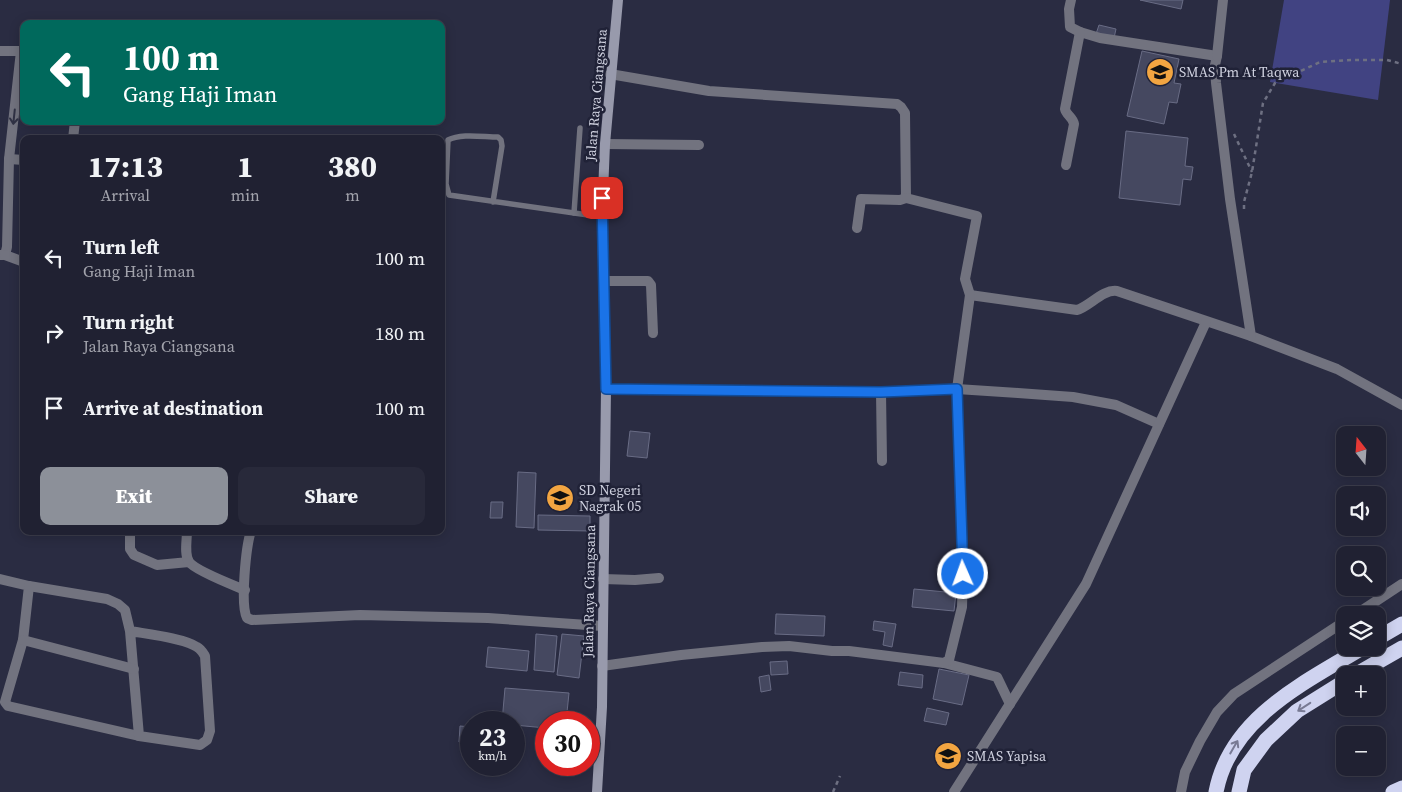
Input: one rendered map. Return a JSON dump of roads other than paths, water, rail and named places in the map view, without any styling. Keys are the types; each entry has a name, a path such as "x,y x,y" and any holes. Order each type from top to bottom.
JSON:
{"highway":[{"path":"1386,633 1402,624"},
{"path":"1371,666 1402,648"},
{"path":"1216,792 1218,778 1235,743 1259,716 1290,691 1349,656"},
{"path":"1240,792 1244,770 1266,740 1297,711 1336,687"},
{"path":"1393,792 1402,788"}],"main road":[{"name":"Jalan Raya Ciangsana","path":"597,792 602,666 606,389 602,217 604,144 618,0"}],"street":[{"path":"1071,0 1070,27 1080,32 1100,38 1217,56"},
{"path":"1223,0 1215,65 1216,83 1230,199 1251,336"},
{"path":"1066,165 1074,124 1065,109 1080,32"},
{"path":"0,51 20,51"},
{"path":"20,68 9,159 8,240 2,255 20,261"},
{"path":"610,74 709,91 897,104 902,107 905,113 906,198"},
{"path":"604,144 699,146"},
{"path":"9,159 20,160"},
{"path":"857,228 861,199 900,200 906,198 977,216 965,279 970,295 957,389 963,574 962,607 949,660 944,663"},
{"path":"603,281 648,281 651,285 653,333"},
{"path":"970,295 1076,310 1113,290 1251,336 1337,369 1402,404"},
{"path":"954,792 1086,584 1206,322"},
{"path":"606,389 881,392 957,389 1073,397 1116,405 1159,424"},
{"path":"881,392 882,460"},
{"path":"130,535 130,549 134,555 157,565 189,562"},
{"path":"187,535 187,556 189,562 196,568 245,590"},
{"path":"250,535 247,545 245,614 247,618 252,620 360,615 488,618 602,626"},
{"path":"603,579 635,580 660,578"},
{"path":"0,579 29,586 107,599 118,604 124,610 130,631 139,736"},
{"path":"1369,606 1402,584"},
{"path":"29,586 23,640 5,702 7,705 139,736 200,745 207,740 210,732 205,656 197,647 186,642 130,631"},
{"path":"1181,792 1185,772 1217,712 1234,694 1336,627"},
{"path":"23,640 134,668"},
{"path":"602,666 681,655 762,647 789,646 849,651 944,663 997,677 1010,704"}],"lane":[{"path":"574,213 580,128"},
{"path":"494,202 502,146 501,140 498,136 453,138 448,140 446,184 449,195 494,202 602,217"}],"place":[{"name":"SMAS Pm At Taqwa","path":"1160,72"},
{"name":"SD Negeri Nagrak 05","path":"560,498"},
{"name":"SMAS Yapisa","path":"948,756"}]}
